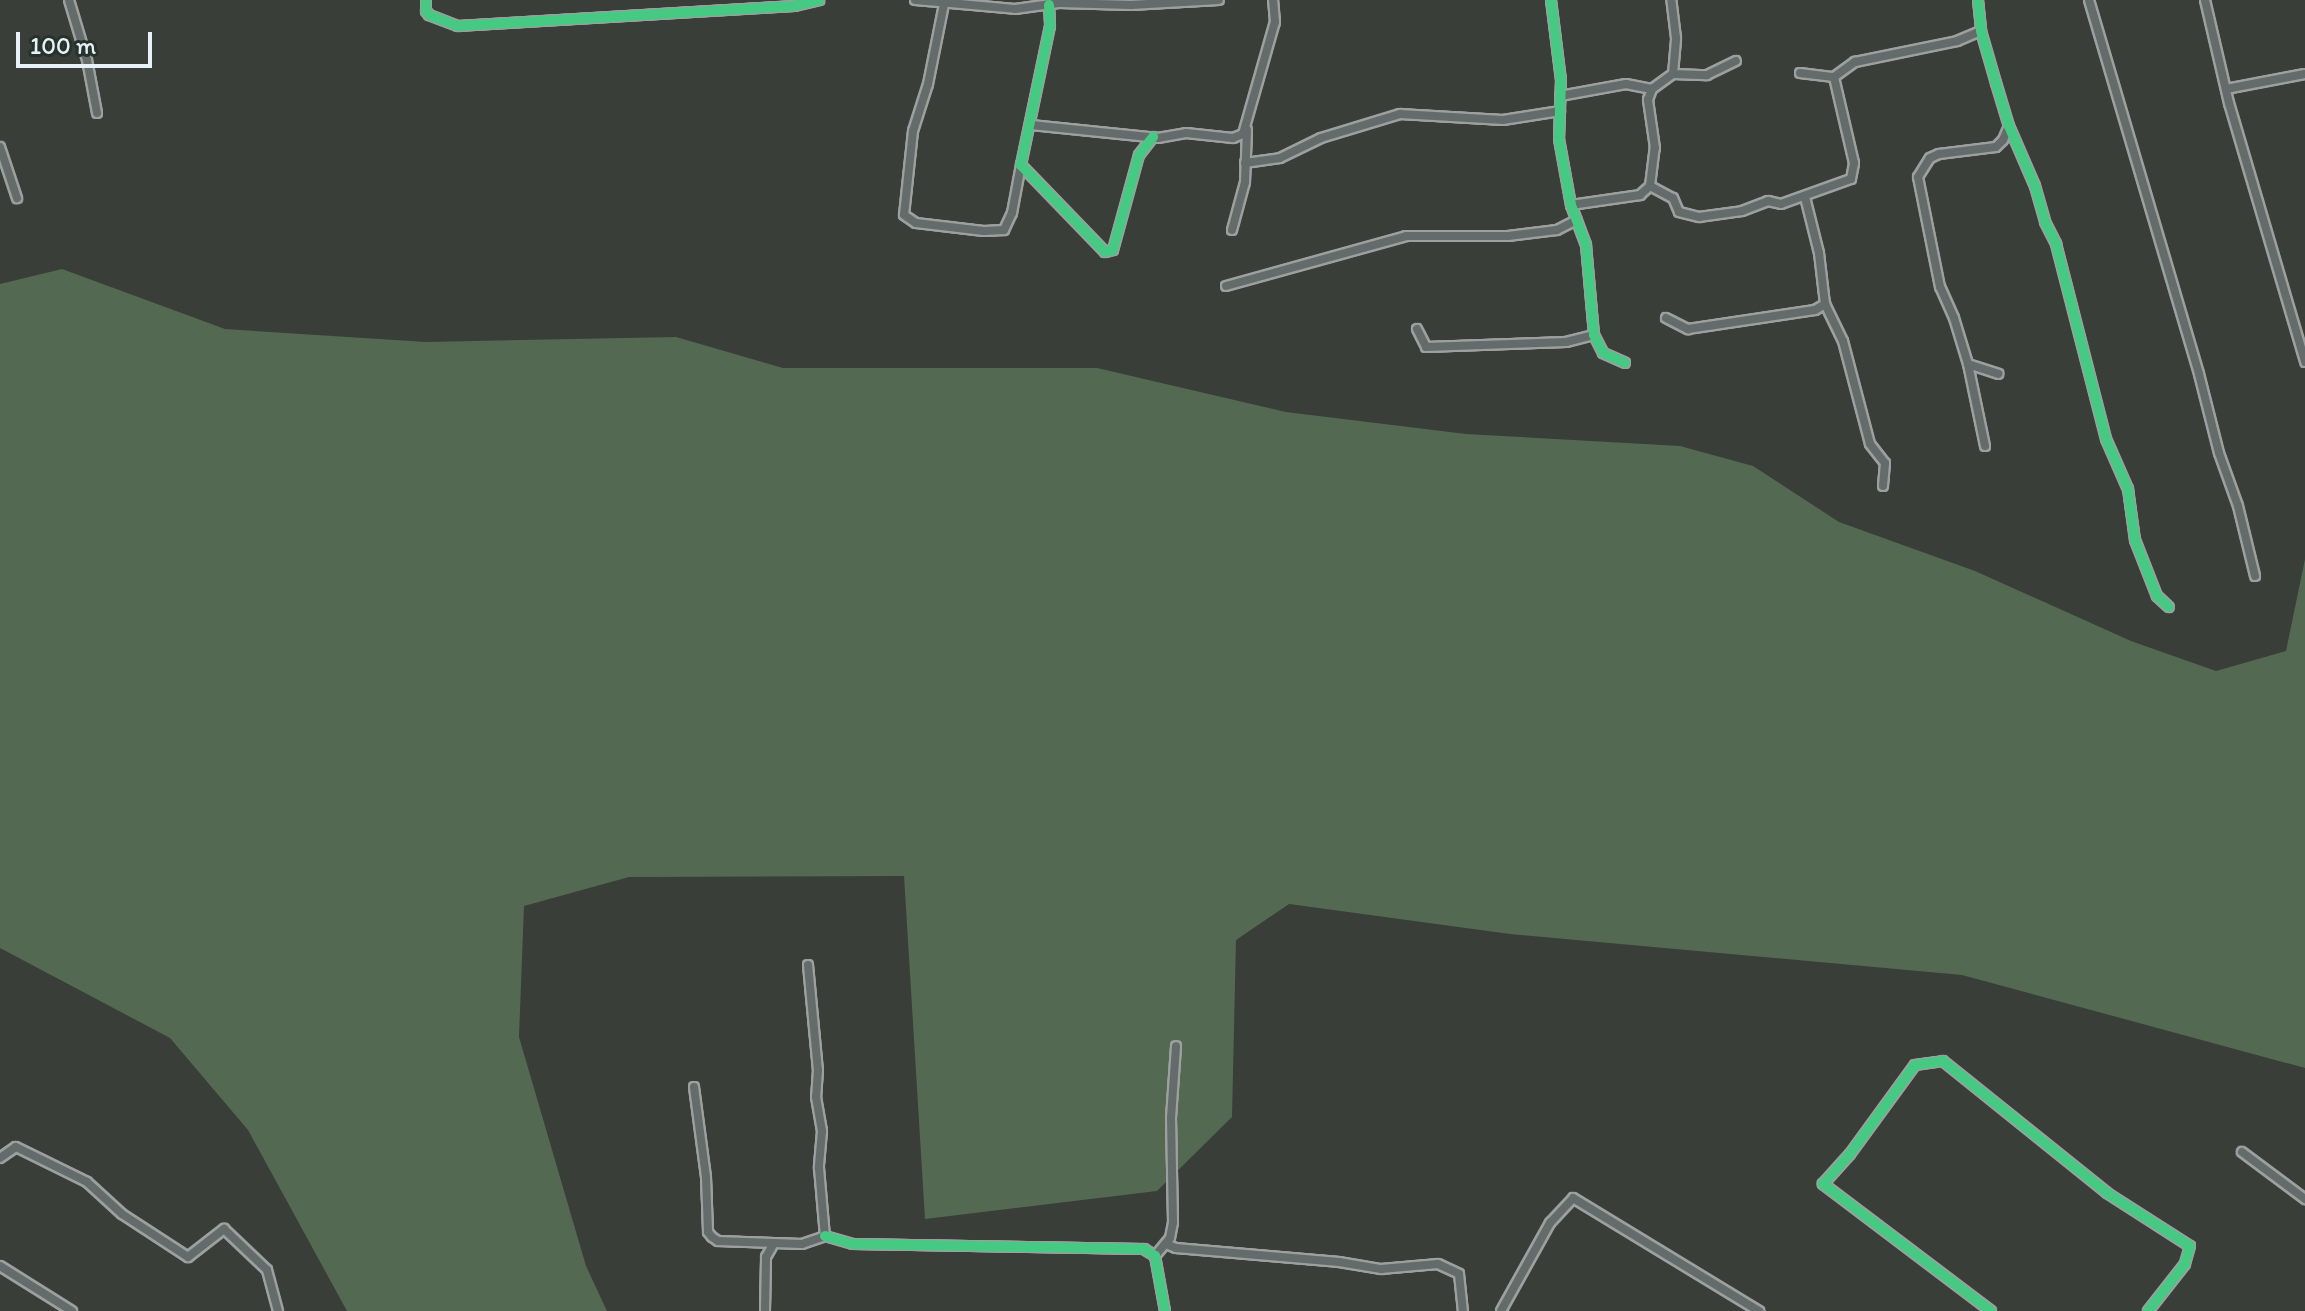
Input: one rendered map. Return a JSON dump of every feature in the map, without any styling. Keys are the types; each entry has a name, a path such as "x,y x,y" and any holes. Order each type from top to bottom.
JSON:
{"street":[{"path":"69,0 87,60 97,113"},
{"path":"426,0 429,15 458,26 794,6 819,0"},
{"path":"915,0 1007,9 1219,0"},
{"path":"1232,230 1245,182 1247,130 1275,22 1273,0"},
{"path":"1551,0 1560,96 1559,139 1571,205 1586,245 1594,335 1603,353 1625,363"},
{"path":"1671,0 1676,38 1673,74"},
{"path":"1978,0 1981,31 2009,126 2056,244 2106,439 2128,489 2135,540 2157,596 2169,607"},
{"path":"2089,0 2199,374 2219,453 2238,506 2255,576"},
{"path":"2205,0 2226,89 2305,362"},
{"path":"944,4 928,84 913,131 904,215 916,223 1004,230 1012,213 1031,125 1050,26 1049,5"},
{"path":"1800,73 1834,77 1855,62 1957,41 1981,31"},
{"path":"1571,205 1640,195 1650,186 1655,148 1648,100 1652,89 1673,74 1707,75 1736,61"},
{"path":"2226,89 2305,74"},
{"path":"1650,186 1673,198 1679,212 1699,217 1723,215 1768,201 1781,204 1851,179 1854,173 1834,77"},
{"path":"1560,96 1626,84 1652,89"},
{"path":"1245,163 1280,158 1309,142 1400,114 1503,120 1560,111"},
{"path":"1031,125 1153,137 1186,133 1233,138 1247,130"},
{"path":"1985,446 1980,410 1968,364 1940,287 1918,177 1930,158 1939,154 1996,147 2009,126"},
{"path":"1021,165 1105,252 1113,250 1139,155 1153,137"},
{"path":"0,147 17,198"},
{"path":"1805,197 1819,253 1825,304 1843,341 1870,444 1885,463 1883,486"},
{"path":"1226,286 1406,236 1508,236 1557,230 1577,220"},
{"path":"1666,318 1688,329 1815,310 1825,304"},
{"path":"1417,329 1426,347 1566,342 1594,335"},
{"path":"1968,364 1998,374"},
{"path":"808,965 818,1070 816,1097 822,1131 819,1168 825,1236"},
{"path":"1155,1256 1166,1244 1173,1222 1171,1118 1176,1046"},
{"path":"1990,1311 1823,1184 1850,1154 1915,1065 1943,1061 2107,1193 2190,1246 2185,1264 2148,1311"},
{"path":"694,1087 706,1177 708,1232 718,1241 802,1244 825,1236 853,1244 986,1244 1014,1249 1135,1247 1155,1256"},
{"path":"0,1158 16,1147 87,1182 122,1214 188,1257 224,1229 261,1260 278,1311"},
{"path":"2242,1152 2305,1199"},
{"path":"1501,1311 1550,1223 1573,1198 1759,1311"},
{"path":"765,1311 766,1257 774,1243"},
{"path":"1166,1244 1381,1269 1438,1264 1459,1274 1463,1311"},
{"path":"1155,1256 1165,1311"},
{"path":"0,1266 72,1311"}],"green space":[{"path":"62,269 225,329 426,342 676,337 783,368 1097,368 1286,412 1466,434 1680,446 1753,466 1839,522 1975,571 2131,641 2216,671 2286,651 2305,559 2305,1068 1962,975 1510,934 1289,904 1236,940 1232,1117 1157,1191 925,1219 904,876 629,877 524,906 519,1037 586,1266 607,1311 347,1311 248,1130 170,1038 0,948 0,284"}],"cycle path":[{"path":"426,0 429,15 458,26 794,6 819,0"},
{"path":"1551,0 1561,80 1559,139 1571,205 1586,245 1594,335 1603,353 1625,363"},
{"path":"1978,0 1981,31 2009,126 2056,244 2106,439 2128,489 2135,540 2157,596 2169,607"},
{"path":"1049,5 1050,26 1021,165 1105,252 1113,250 1139,155 1153,137"},
{"path":"1991,1311 1823,1184 1850,1154 1915,1065 1943,1061 2107,1193 2190,1246 2185,1264 2148,1311"},
{"path":"825,1236 853,1244 1144,1249 1155,1256 1165,1311"}]}
